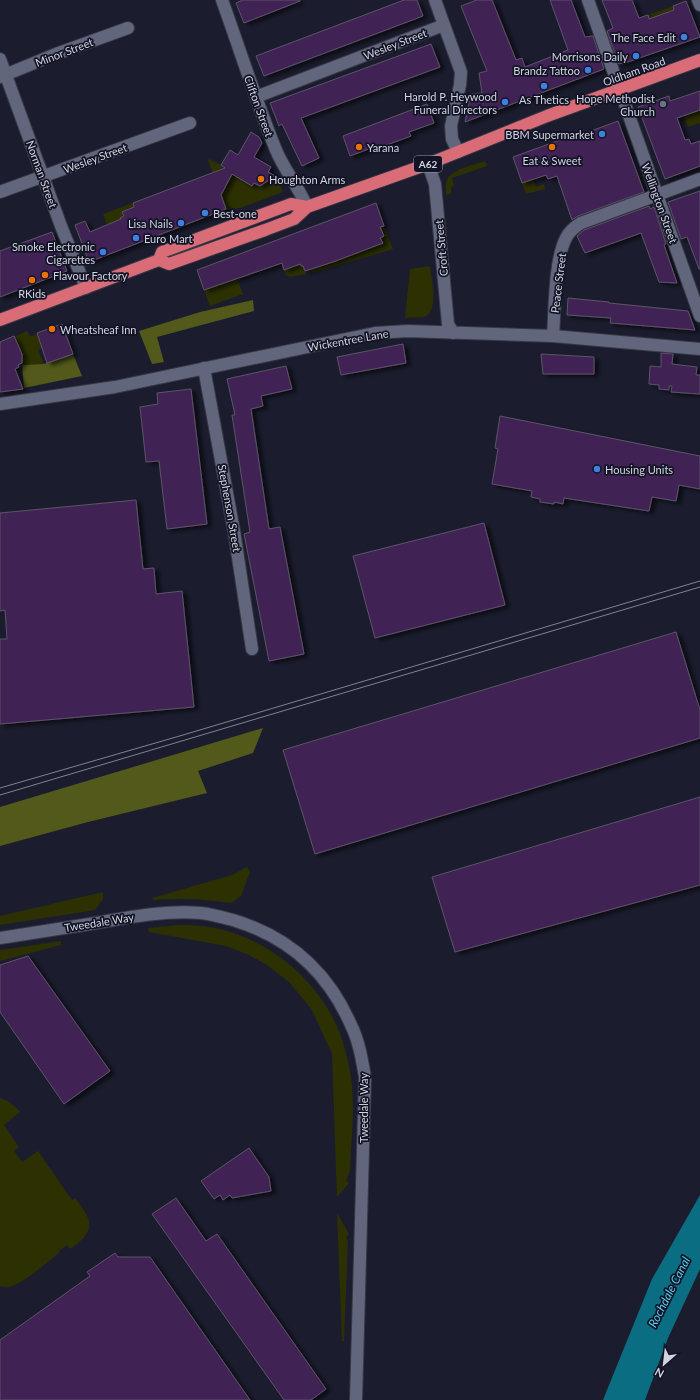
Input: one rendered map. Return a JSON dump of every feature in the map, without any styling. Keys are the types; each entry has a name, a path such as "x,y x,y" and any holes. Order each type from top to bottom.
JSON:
{"highway":[{"name":"Oldham Road","path":"0,320 159,260 169,264 265,230 294,219 307,206 428,164 547,116 700,60"}],"street":[{"name":"Clifton Street","path":"222,0 277,152 302,194 307,206"},
{"path":"435,0 461,72 460,85 451,126 452,139 458,152"},
{"name":"Wellington Street","path":"588,0 700,316"},
{"path":"698,0 700,6"},
{"name":"Wesley Street","path":"256,97 444,25"},
{"name":"Minor Street","path":"3,76 56,54 128,28"},
{"name":"Norman Street","path":"0,59 3,76 86,288"},
{"name":"Wesley Street","path":"0,192 190,123"},
{"name":"Croft Street","path":"428,164 435,184 448,324 452,333"},
{"name":"Peace Street","path":"553,336 557,275 561,253 566,238 572,230 581,223 700,179"},
{"name":"Wickentree Lane","path":"0,404 115,387 375,333 408,331 553,336 700,349"},
{"name":"Stephenson Street","path":"204,368 234,531 252,649"},
{"name":"Tweedale Way","path":"0,938 135,917 177,913 202,913 229,919 265,932 285,943 323,977 334,992 352,1026 361,1055 365,1077 356,1400"}],"green space":[{"path":"673,6 675,10 667,12 653,31 648,15"},
{"path":"700,110 700,125 699,123 688,127 684,116"},
{"path":"209,159 223,166 218,175 228,181 234,171 249,180 248,184 252,186 254,183 260,186 275,176 283,192 240,208 226,209 208,160"},
{"path":"485,161 487,166 452,178 454,186 451,187 451,194 446,195 446,184 449,176 458,170"},
{"path":"532,177 536,187 544,184 545,189 526,194 522,183 528,181"},
{"path":"133,203 140,221 123,212 124,216 120,218 124,227 107,225 103,214"},
{"path":"384,226 393,249 312,273 308,264 329,263 360,252 358,247 373,246 382,243 380,238 384,236 380,227"},
{"path":"297,258 301,266 303,266 306,274 290,277 286,275 284,270 292,267 289,261"},
{"path":"430,266 433,286 432,308 429,314 424,317 405,318 410,269"},
{"path":"237,278 243,294 210,306 204,290"},
{"path":"253,300 254,311 157,337 164,362 152,364 139,331 200,312"},
{"path":"27,331 30,336 38,334 43,347 38,350 44,364 22,365 22,353 14,337"},
{"path":"73,354 82,376 24,388 22,365 44,364"},
{"path":"263,728 253,753 198,771 207,793 88,822 0,846 0,807"},
{"path":"247,867 250,872 241,896 231,903 192,899 154,900 152,898 232,875"},
{"path":"103,892 103,899 95,910 0,925 0,916"},
{"path":"180,925 220,929 257,943 291,966 305,979 329,1011 339,1032 344,1048 350,1071 353,1095 350,1171 346,1181 349,1183 337,1197 332,1054 312,1010 289,982 267,965 249,955 226,946 149,932 148,928"},
{"path":"61,941 61,945 0,961 0,950"},
{"path":"0,1098 6,1100 20,1112 4,1125 19,1147 14,1151 22,1162 38,1151 72,1200 75,1198 81,1206 89,1220 88,1231 78,1243 70,1249 67,1245 29,1276 11,1287 0,1286"},
{"path":"337,1213 349,1234 346,1237 348,1242 344,1341 342,1341"}],"water":[{"name":"Rochdale Canal","path":"700,1195 700,1269 668,1338 645,1400 603,1400 652,1279"}],"building":[{"path":"243,0 300,1 244,23 236,3"},
{"path":"404,0 417,0 423,16 264,76 256,56"},
{"path":"477,0 492,0 516,60 522,58 525,67 568,50 550,0 571,0 585,37 593,36 604,69 465,122 471,94 482,93 479,73 487,71 461,6"},
{"path":"602,0 632,0 639,18 648,15 649,19 674,10 673,6 686,1 700,37 619,64 607,31 613,28"},
{"path":"431,44 440,67 301,118 319,158 302,166 282,124 279,126 270,103"},
{"path":"700,91 700,110 677,118 685,140 689,139 691,144 700,141 700,166 665,179 638,107 669,96 670,101"},
{"path":"427,104 434,123 409,132 411,136 376,149 374,147 350,156 343,136"},
{"path":"618,121 644,192 578,216 572,220 557,176 548,179 546,175 522,183 513,157 582,132 583,134"},
{"path":"251,132 259,137 262,143 254,157 271,167 268,172 275,176 260,186 254,183 252,186 232,174 221,195 226,209 89,262 75,225 85,221 90,232 121,219 120,218 124,216 122,212 134,207 133,203 225,168 221,165 230,150 238,155"},
{"path":"700,191 699,269 687,237 681,239 668,202"},
{"path":"376,203 384,226 380,227 384,236 380,238 383,243 305,271 303,266 300,264 284,270 282,263 204,290 197,270"},
{"path":"649,206 650,209 654,207 666,244 664,245 677,283 659,282 641,233 585,253 577,236 584,230"},
{"path":"52,232 67,271 0,297 0,251"},
{"path":"568,298 688,311 695,330 610,323 611,318 567,315"},
{"path":"62,324 73,354 47,363 37,333"},
{"path":"14,336 22,354 22,363 15,369 23,389 0,392 0,342"},
{"path":"403,344 406,363 341,375 337,357"},
{"path":"661,353 673,354 672,364 697,367 696,375 700,375 700,394 671,392 672,386 669,386 669,390 659,389 659,385 649,384 650,366 661,367"},
{"path":"541,354 594,357 594,374 543,374"},
{"path":"286,366 292,389 261,396 263,406 251,409 269,529 280,527 304,654 269,661 244,534 250,532 232,415 235,415 227,379"},
{"path":"191,389 207,524 167,529 159,461 146,462 140,407 158,404 157,393"},
{"name":"Housing Units","path":"500,416 700,456 700,489 679,485 676,501 652,497 649,511 564,498 563,504 554,502 554,504 540,502 540,499 531,497 532,491 492,484 498,449 495,448"},
{"path":"136,500 143,569 154,568 156,594 182,591 194,707 0,724 0,639 7,639 5,610 0,611 0,513"},
{"path":"484,523 505,605 375,638 353,556"},
{"path":"676,632 700,710 700,738 315,854 283,750"},
{"path":"700,797 700,885 455,952 432,877"},
{"path":"28,956 110,1071 64,1104 0,1012 0,965"},
{"path":"249,1148 269,1177 271,1191 232,1198 230,1195 223,1200 220,1195 214,1199 201,1181"},
{"path":"176,1198 206,1241 217,1234 326,1389 311,1400 284,1400 152,1214"},
{"path":"115,1253 118,1257 150,1257 250,1400 0,1400 0,1340 90,1276 87,1272"}],"tram line":[{"path":"0,788 700,581"},
{"path":"0,795 700,587"}],"place":[{"name":"The Face Edit","path":"684,37"},
{"name":"Morrisons Daily","path":"636,56"},
{"name":"Brandz Tattoo","path":"588,70"},
{"name":"As Thetics","path":"544,86"},
{"name":"Harold P. Heywood Funeral Directors","path":"505,102"},
{"name":"Hope Methodist Church","path":"663,104"},
{"name":"BBM Supermarket","path":"602,134"},
{"name":"Yarana","path":"359,147"},
{"name":"Eat & Sweet","path":"552,147"},
{"name":"Houghton Arms","path":"261,179"},
{"name":"Best-one","path":"205,213"},
{"name":"Lisa Nails","path":"181,223"},
{"name":"Euro Mart","path":"136,238"},
{"name":"Smoke Electronic Cigarettes","path":"103,252"},
{"name":"Flavour Factory","path":"45,275"},
{"name":"RKids","path":"32,280"},
{"name":"Wheatsheaf Inn","path":"52,329"},
{"name":"Housing Units","path":"597,469"}]}
